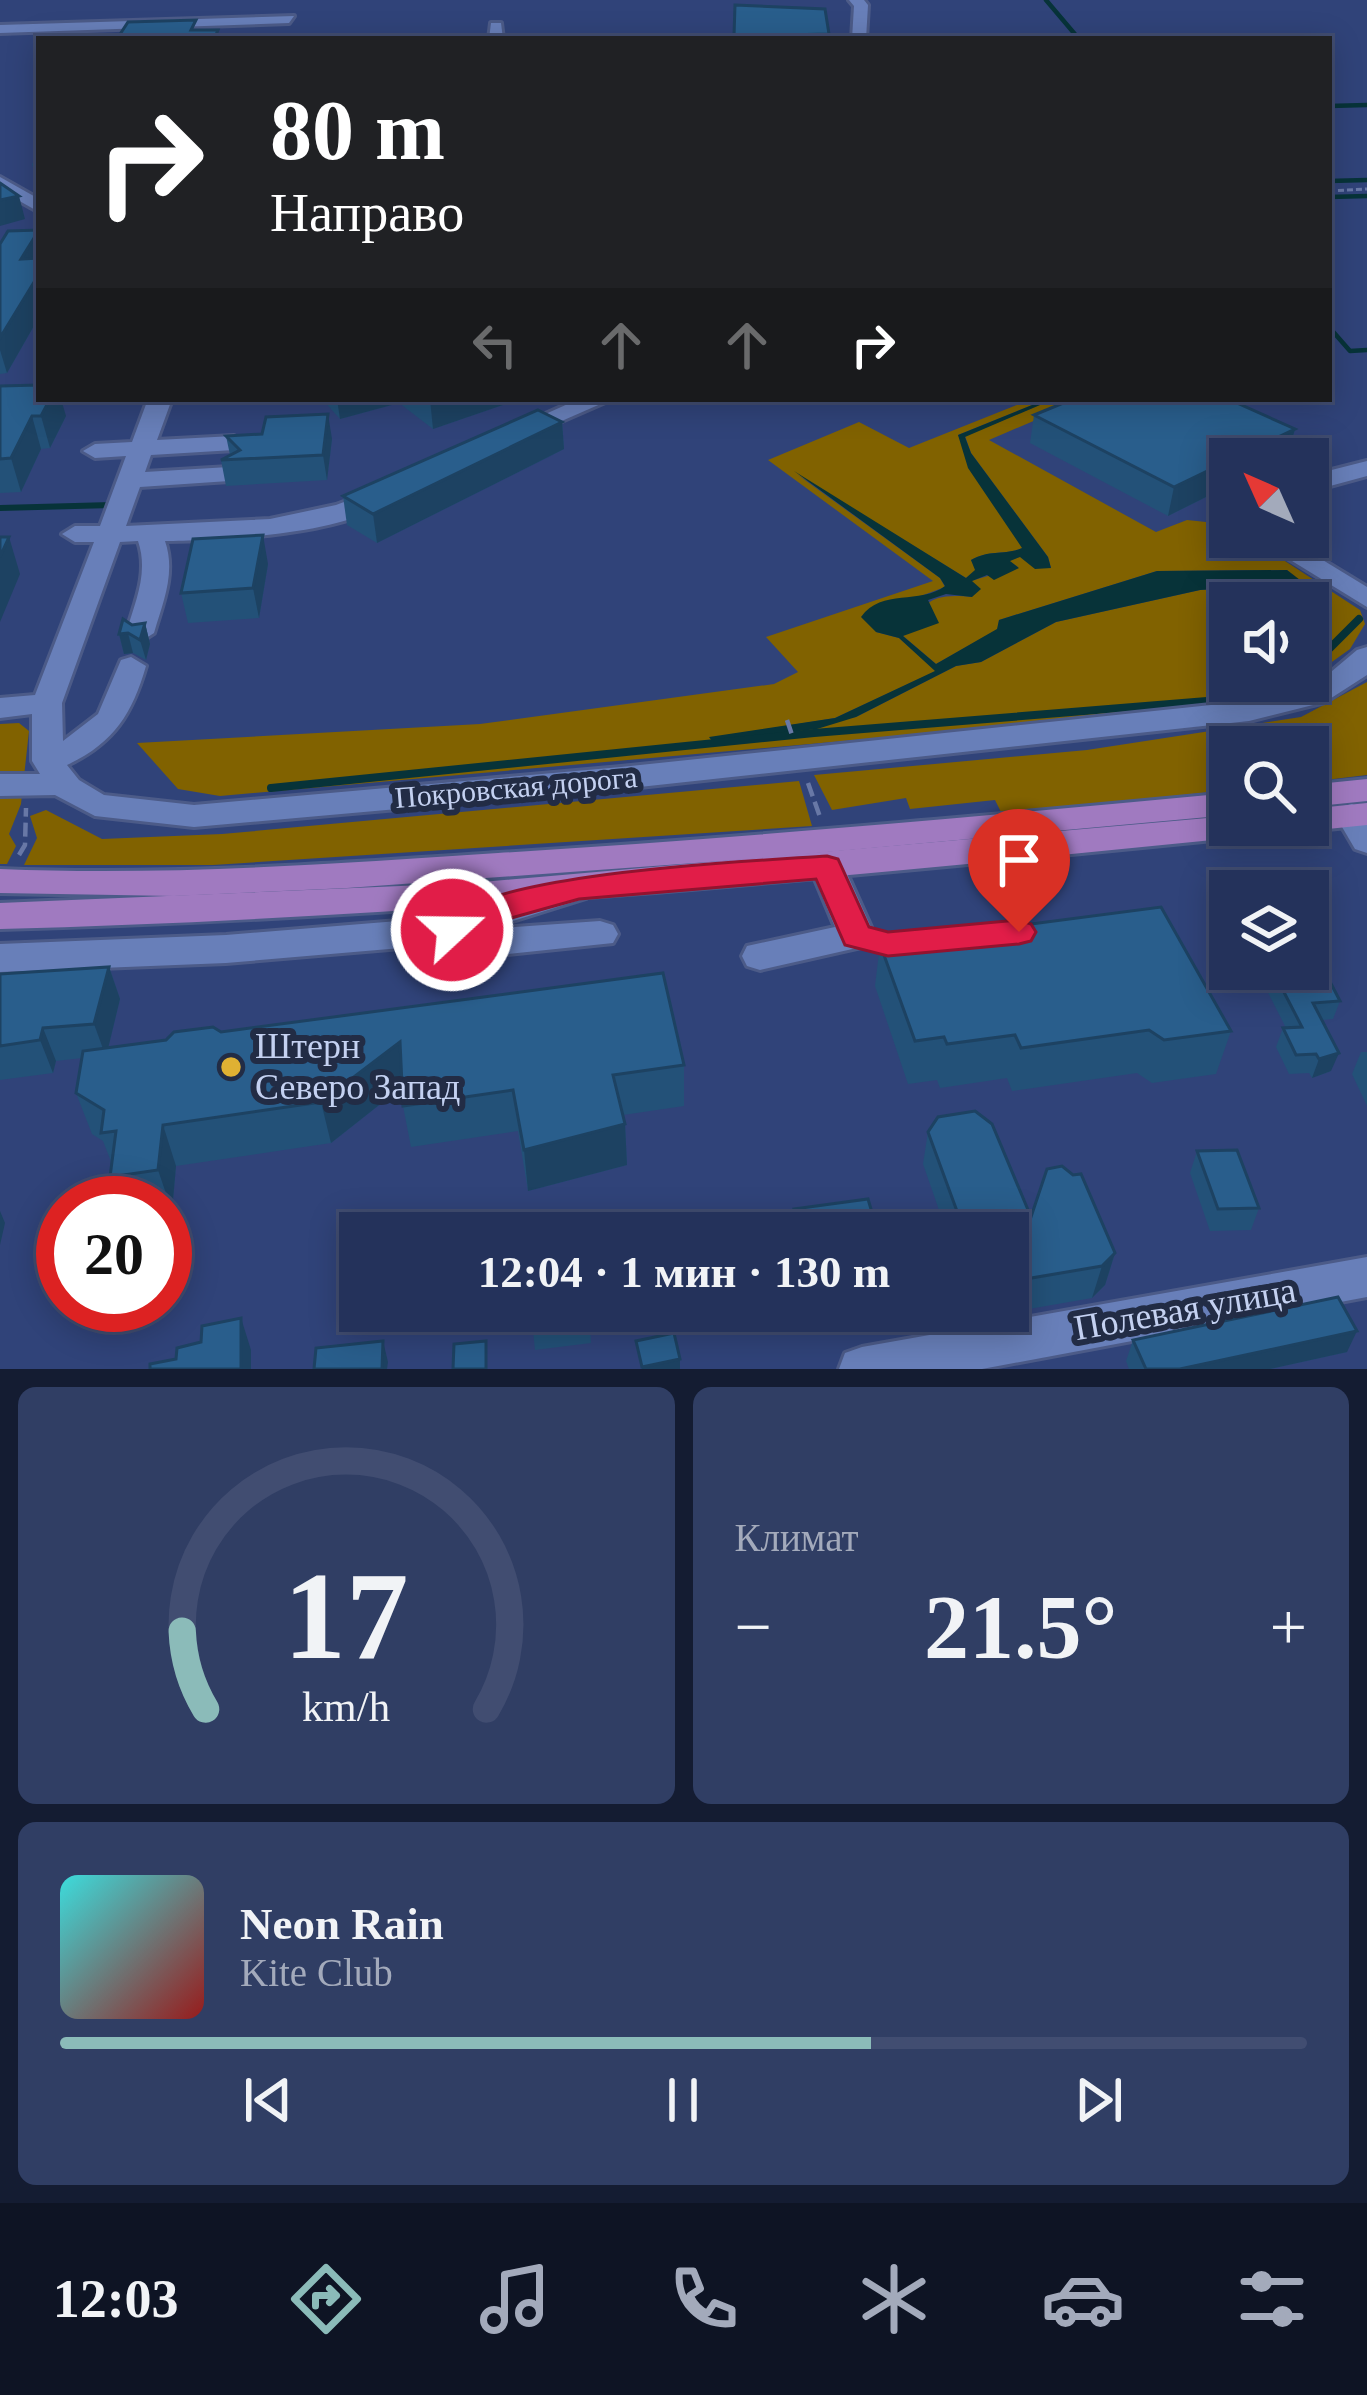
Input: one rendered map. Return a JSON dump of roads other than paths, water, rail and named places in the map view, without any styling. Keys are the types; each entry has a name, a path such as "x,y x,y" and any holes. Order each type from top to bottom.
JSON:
{"main road":[{"path":"1329,803 1363,815"},
{"path":"0,881 96,885 377,874 688,853 1209,806"},
{"path":"1329,818 1363,815"},
{"path":"0,916 187,914 579,887 1209,829"}],"street":[{"path":"282,36 296,0"},
{"path":"856,0 859,36"},
{"path":"0,29 289,19"},
{"path":"0,182 36,205"},
{"path":"56,772 47,704 159,402"},
{"path":"502,439 594,402"},
{"path":"95,451 234,443"},
{"path":"1329,478 1367,468"},
{"path":"131,480 229,474"},
{"path":"75,534 284,526 337,517 400,486"},
{"path":"140,633 158,570 159,554 148,533"},
{"path":"1300,558 1367,599"},
{"name":"Покровская дорога","path":"56,772 95,805 194,816 1289,704 1326,692 1355,673 1367,656"},
{"path":"0,785 56,772 107,730 118,712 131,666"},
{"path":"0,708 47,704"},
{"path":"760,956 873,940 827,867"},
{"path":"0,958 226,949 452,930 487,914 579,887"},
{"path":"452,930 480,943 600,934"},
{"name":"Полевая улица","path":"862,1369 1018,1355 1367,1277"}],"waterway":[{"path":"1046,0 1076,36"},
{"path":"1332,106 1367,105"},
{"path":"1332,181 1367,180"},
{"path":"1332,197 1367,196"},
{"path":"1332,330 1350,351 1367,350"},
{"path":"0,508 112,505"},
{"path":"1329,649 1359,619"},
{"path":"271,788 814,733 1209,700"}],"place":[{"name":"Штерн Северо Запад","path":"231,1067"}]}
